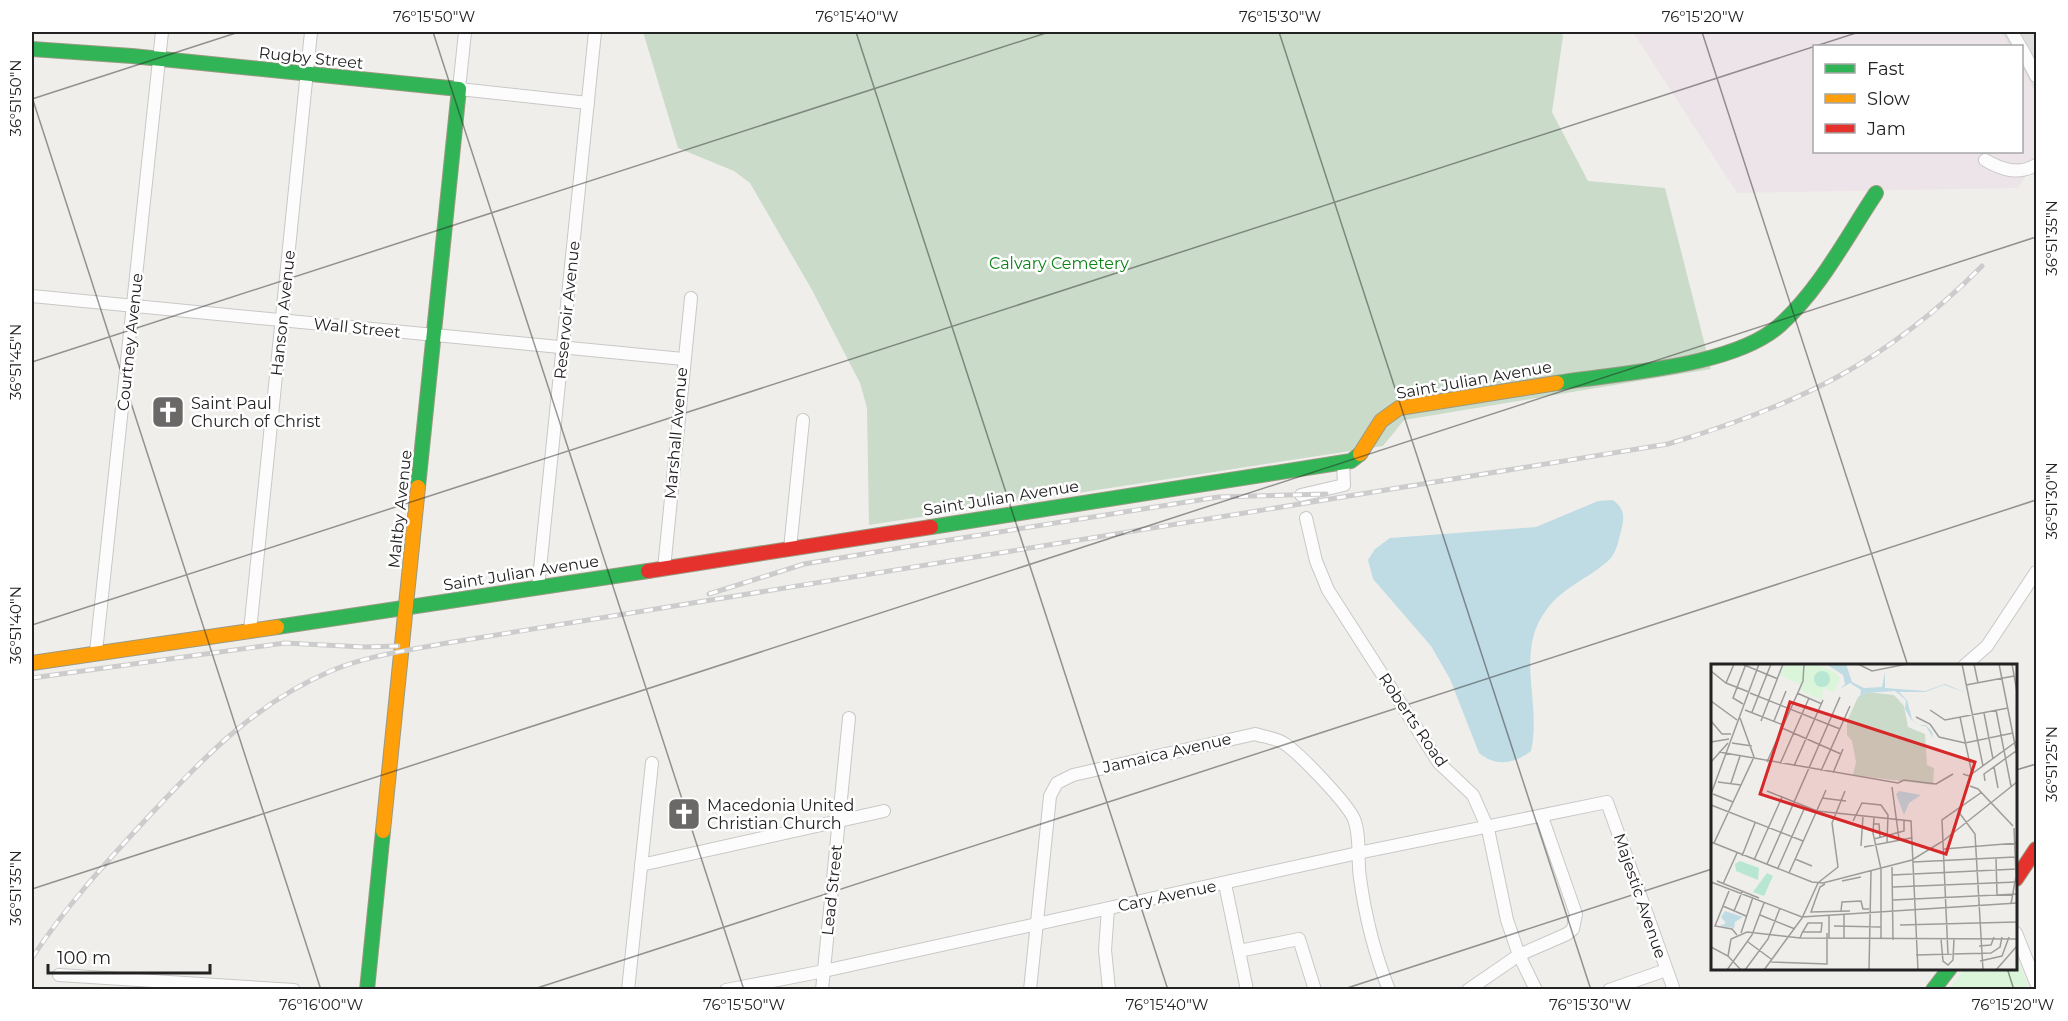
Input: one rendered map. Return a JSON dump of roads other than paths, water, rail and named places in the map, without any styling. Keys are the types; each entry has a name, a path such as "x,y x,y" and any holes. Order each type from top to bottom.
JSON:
{"street":[{"name":"Courtney Avenue","path":"96,652 135,305 162,32"},
{"name":"Hanson Avenue","path":"250,631 311,32"},
{"name":"Maltby Avenue","path":"368,990 465,32"},
{"name":"Reservoir Avenue","path":"538,588 595,32"},
{"name":"Rugby Street","path":"32,49 159,59 588,103"},
{"path":"2023,52 2037,76"},
{"path":"1985,160 2008,170 2018,171 2037,165"},
{"name":"Saint Julian Avenue","path":"32,663 538,588 1343,462 1357,458 1364,452 1377,423 1399,408 1696,361 1746,347 1778,327 1809,295 1876,193"},
{"name":"Wall Street","path":"32,296 683,359"},
{"name":"Marshall Avenue","path":"664,568 683,359 691,298"},
{"path":"790,549 803,420"},
{"path":"1301,495 1344,485 1343,462"},
{"name":"Roberts Road","path":"1306,519 1316,561 1328,590 1439,763 1473,795 1488,829 1507,920 1519,955 1536,990"},
{"path":"1966,664 1987,646 2037,572"},
{"name":"Lead Street","path":"822,990 849,718"},
{"name":"Jamaica Avenue","path":"1030,990 1050,796 1057,783 1072,776 1224,739 1255,734 1284,743 1341,800 1353,816 1357,830 1368,921 1389,990"},
{"path":"628,990 652,763"},
{"name":"Cary Avenue","path":"726,990 824,971 1358,853 1488,829 1607,802"},
{"name":"Majestic Avenue","path":"1607,802 1674,990"},
{"path":"641,865 884,811"},
{"path":"1468,990 1519,955 1568,934 1575,922 1576,914 1542,817"},
{"path":"2017,878 2037,849"},
{"path":"1225,884 1247,990"},
{"path":"1108,909 1105,950 1109,990"},
{"path":"2017,935 2035,976"},
{"path":"1239,951 1299,939 1315,990"},
{"path":"1609,990 1666,970"},
{"path":"1933,990 1949,970"},
{"path":"58,975 224,988 294,990"}],"water":[{"path":"1613,500 1621,509 1623,518 1614,554 1601,567 1553,602 1537,625 1530,660 1534,714 1531,751 1518,759 1505,762 1485,757 1479,753 1450,679 1431,646 1373,579 1368,560 1375,549 1390,538 1536,527 1598,501"}],"railway":[{"path":"32,958 59,920 103,866 212,752 279,698 331,671 358,661 441,644 1668,444 1758,413 1838,377 1875,355 1911,329 1982,266"},
{"path":"709,594 804,564 918,545 1218,497 1326,494"},
{"path":"32,678 285,643 364,647 398,646"}],"place":[{"name":"Saint Paul Church of Christ","path":"168,412"},
{"name":"Macedonia United Christian Church","path":"684,814"}],"park label":[{"name":"Calvary Cemetery","path":"1059,263"}]}
